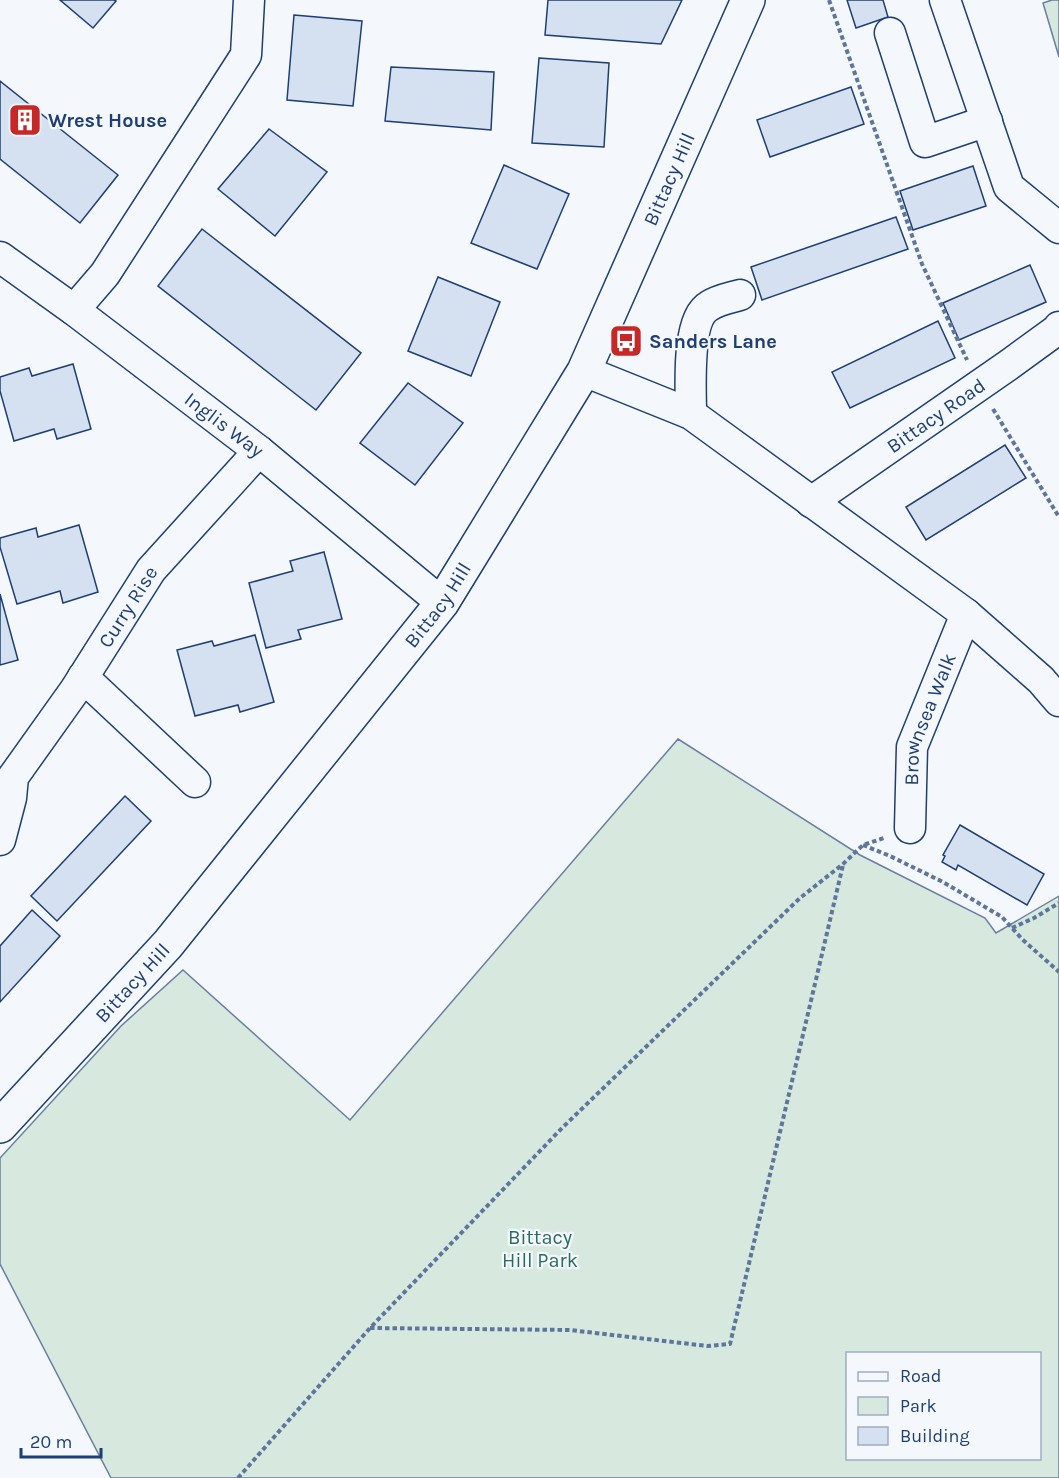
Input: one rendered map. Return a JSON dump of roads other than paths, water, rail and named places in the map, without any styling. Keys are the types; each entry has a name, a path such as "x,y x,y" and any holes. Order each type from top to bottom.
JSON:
{"main road":[{"name":"Bittacy Hill","path":"0,1126 168,944 442,603 584,371 748,0"}],"street":[{"path":"74,310 105,274 246,55 249,0"},
{"path":"945,0 1009,187 1059,228"},
{"path":"890,33 925,142 987,121"},
{"name":"Inglis Way","path":"0,257 74,310 259,451 442,603"},
{"path":"691,414 691,349 699,319 709,306 740,295"},
{"name":"Bittacy Road","path":"811,502 1039,344 1059,327"},
{"path":"584,371 691,414 966,614 1041,680 1059,701"},
{"name":"Curry Rise","path":"0,840 11,798 7,777 83,677 151,570 259,451"},
{"name":"Brownsea Walk","path":"910,828 912,747 966,614"},
{"path":"83,677 195,783"}],"place":[{"name":"Wrest House","path":"25,120"},
{"name":"Sanders Lane","path":"626,341"}],"park label":[{"name":"Bittacy Hill Park","path":"540,1248"}]}
